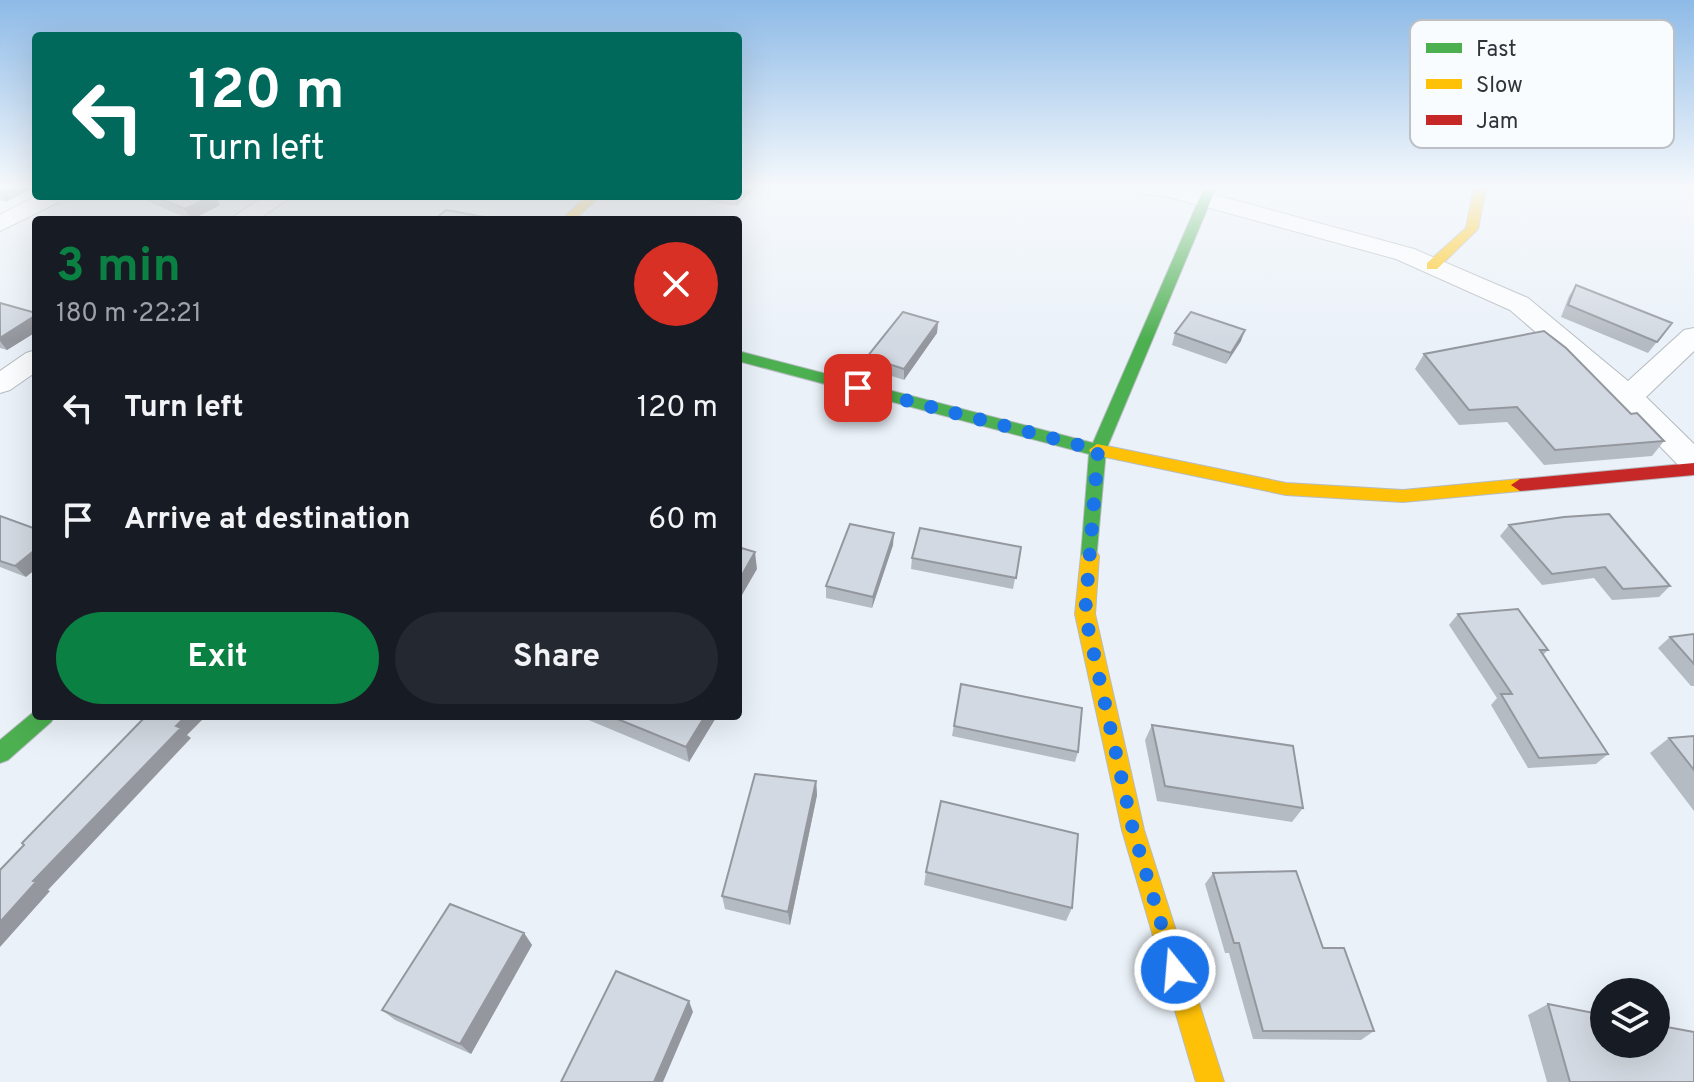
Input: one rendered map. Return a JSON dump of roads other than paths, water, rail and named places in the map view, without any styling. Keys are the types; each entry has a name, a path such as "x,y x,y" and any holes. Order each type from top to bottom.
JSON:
{"street":[{"path":"1189,238 1098,450 1085,614 1133,830 1210,1082"},
{"path":"1354,238 1405,254 1519,304 1629,397 1694,462"},
{"path":"1432,266 1462,238"},
{"path":"1629,397 1688,350"},
{"path":"742,357 1098,450 1286,489 1403,496 1694,469"},
{"path":"0,384 32,362"},
{"path":"0,753 39,720"}]}
